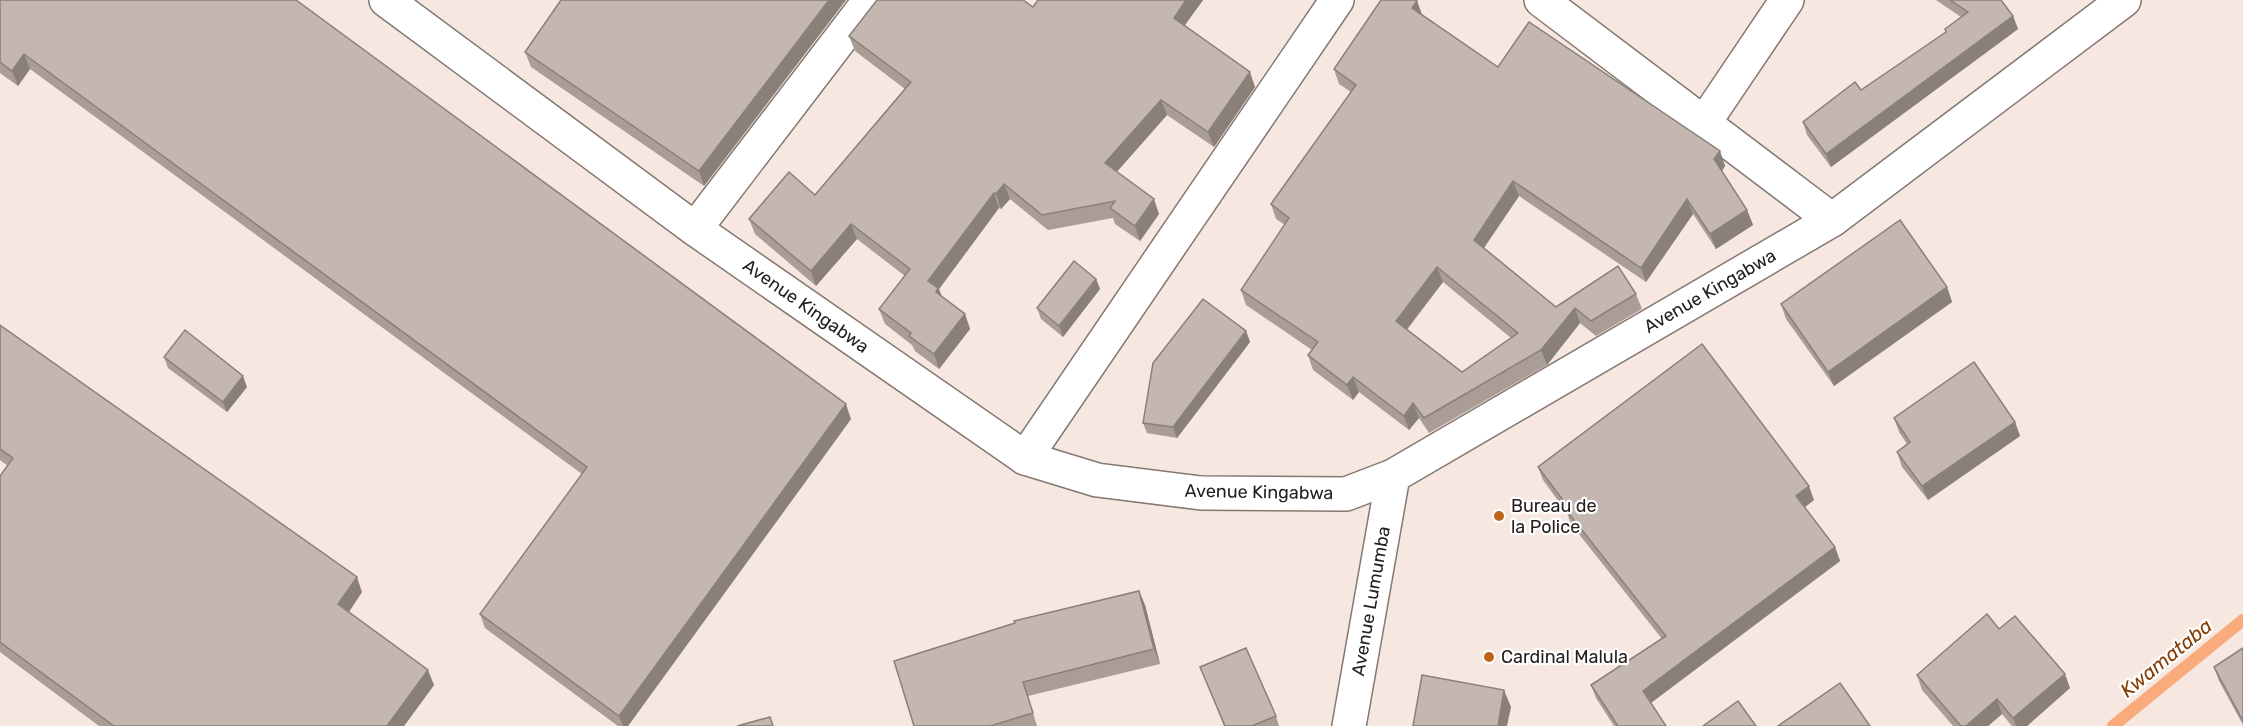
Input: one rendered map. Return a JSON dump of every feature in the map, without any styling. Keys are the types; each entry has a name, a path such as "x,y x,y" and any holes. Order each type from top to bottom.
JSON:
{"street":[{"path":"695,229 870,0"},
{"path":"1025,458 1337,0"},
{"path":"1540,0 1832,220"},
{"path":"1704,123 1787,0"},
{"name":"Avenue Kingabwa","path":"394,3 695,229 1025,458 1097,480 1202,493 1346,494 1393,476 1832,220 2124,0"},
{"name":"Avenue Lumumba","path":"1349,726 1393,476"}],"building":[{"path":"0,0 296,0 846,404 619,716 480,614 587,467 24,54 12,71 0,62"},
{"path":"561,0 829,0 699,171 525,52"},
{"path":"877,0 1023,0 1033,7 1038,0 1186,0 1174,18 1250,72 1208,132 1161,100 1105,163 1154,199 1135,226 1110,208 1115,201 1042,215 1004,184 996,194 994,193 928,281 938,288 936,292 965,314 934,354 909,336 911,333 879,309 910,269 851,224 811,271 749,219 789,172 815,195 911,82 849,36"},
{"path":"1381,0 1417,1 1412,8 1498,67 1529,22 1720,151 1714,159 1747,210 1710,234 1687,199 1641,268 1513,181 1474,240 1556,307 1618,266 1636,294 1591,321 1575,308 1541,350 1424,418 1413,403 1404,416 1353,377 1347,385 1308,355 1318,342 1241,290 1289,218 1271,204 1356,85 1334,69","holes":["1437,267 1518,333 1462,372 1396,321"]},
{"path":"1950,0 2001,0 2013,16 1826,154 1803,122 1855,82 1861,90 1946,32 1945,29 1968,12"},
{"path":"1900,220 1947,287 1828,372 1781,304"},
{"path":"1074,261 1096,279 1059,326 1037,308"},
{"path":"1203,299 1246,331 1173,427 1143,423 1153,363"},
{"path":"0,325 357,577 338,604 428,670 387,726 114,726 0,642 0,476 13,458 0,449"},
{"path":"185,330 243,376 223,402 164,357"},
{"path":"1702,344 1809,486 1796,496 1835,547 1643,691 1666,726 1618,726 1591,685 1666,636 1566,510 1569,508 1538,467"},
{"path":"1974,362 2015,422 1922,486 1897,452 1910,442 1894,418"},
{"path":"1139,591 1154,649 1023,682 1033,713 990,726 914,726 894,661 1015,623 1014,621"},
{"path":"1987,614 1999,629 2015,616 2065,674 2013,718 1997,699 1966,726 1961,726 1917,675"},
{"path":"1246,648 1276,716 1252,726 1225,726 1200,667"},
{"path":"2243,648 2243,721 2214,667"},
{"path":"1422,675 1504,690 1498,726 1413,726"},
{"path":"1840,683 1870,726 1778,726"},
{"path":"1738,701 1756,726 1703,726"},
{"path":"770,717 773,726 737,726"}],"waterway":[{"name":"Kwamataba","path":"2113,726 2243,620"}],"place":[{"name":"Bureau de la Police","path":"1499,516"},
{"name":"Cardinal Malula","path":"1489,657"}]}
